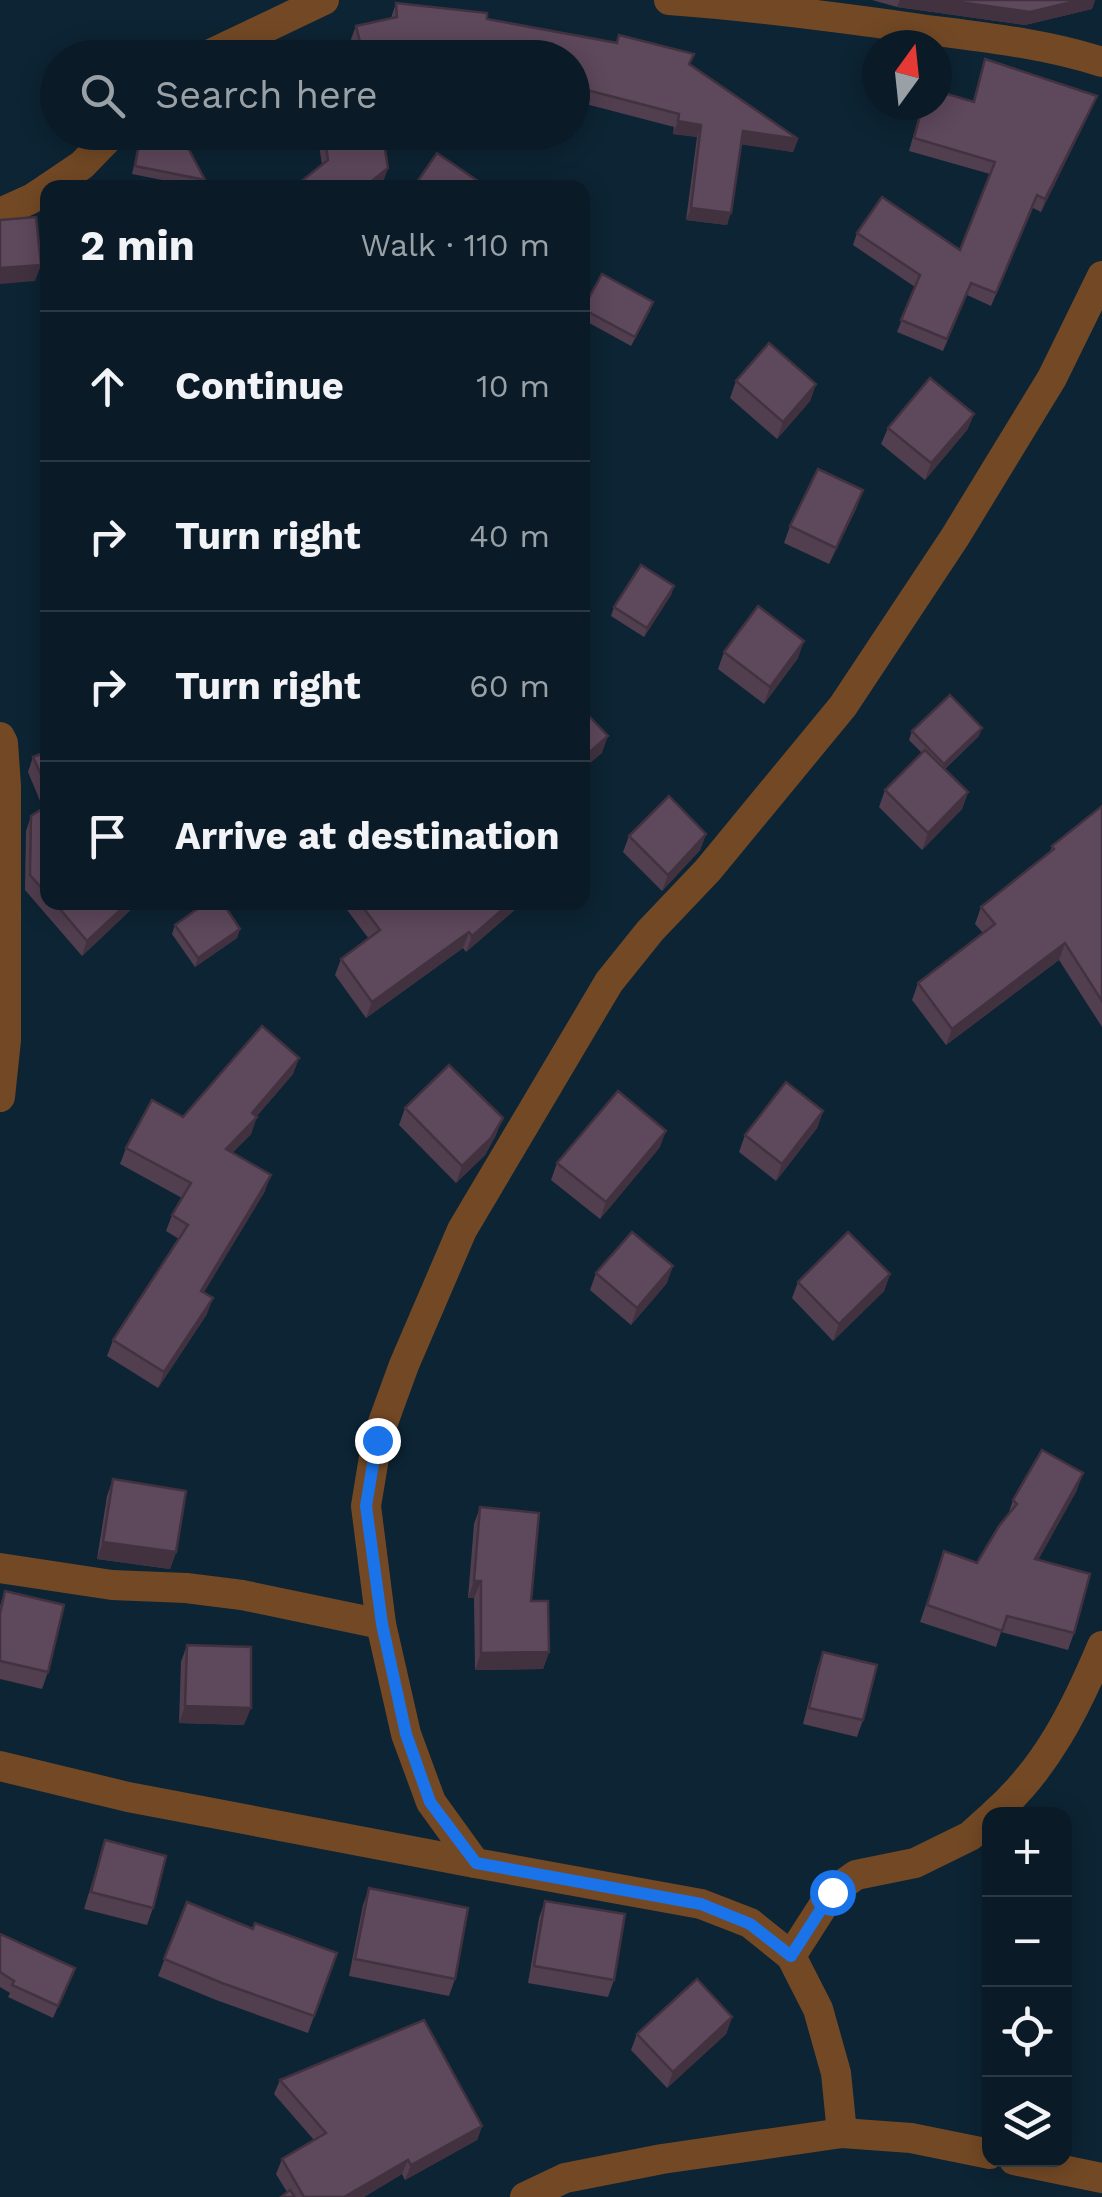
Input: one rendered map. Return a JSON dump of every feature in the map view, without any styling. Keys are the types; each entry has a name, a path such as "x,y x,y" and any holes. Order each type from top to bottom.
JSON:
{"street":[{"path":"240,40 324,0"},
{"path":"669,0 974,36 1079,54 1102,62"},
{"path":"59,180 96,150"},
{"path":"0,212 40,193"},
{"path":"476,1863 430,1802 406,1734 382,1624 366,1506 377,1440 404,1364 462,1230 609,982 650,931 708,870 842,706 955,537 1052,378 1102,276"},
{"path":"0,737 6,786 6,1040 0,1098"},
{"path":"0,1568 112,1585 242,1595 382,1624"},
{"path":"1002,1807 1038,1768 1078,1704 1102,1646"},
{"path":"0,1766 128,1796 701,1904 750,1924 791,1956 818,2009 836,2072 842,2133"},
{"path":"791,1956 832,1892 856,1875 914,1863 970,1836 982,1825"},
{"path":"525,2197 565,2178 662,2159 842,2133 911,2138 982,2152"},
{"path":"1048,2167 1102,2178"}],"building":[{"path":"945,0 1080,0 1030,12"},
{"path":"396,3 487,13 487,19 617,43 619,35 694,54 689,64 798,139 743,131 731,213 691,208 701,125 678,121 679,114 590,91 590,40 360,40 356,26 397,17"},
{"path":"985,59 1097,96 1045,199 1037,195 996,293 971,283 947,339 901,320 920,275 857,233 882,197 960,250 995,162 914,138 919,120 952,120 952,95 974,102"},
{"path":"138,150 189,150 205,180 135,166"},
{"path":"327,150 385,150 388,168 373,180 303,180 328,160"},
{"path":"437,153 476,180 418,180"},
{"path":"36,217 40,265 0,268 0,220"},
{"path":"602,274 653,302 635,337 590,313 590,296"},
{"path":"769,343 816,384 783,422 736,381"},
{"path":"930,378 974,414 931,463 888,428"},
{"path":"818,469 863,490 836,548 790,526"},
{"path":"641,565 674,586 647,628 614,607"},
{"path":"758,606 804,641 770,687 724,652"},
{"path":"950,695 982,728 944,764 912,731"},
{"path":"590,717 608,736 590,752"},
{"path":"925,750 968,792 928,833 885,790"},
{"path":"40,754 40,772 33,757"},
{"path":"669,796 706,834 668,875 629,836"},
{"path":"1102,806 1102,1001 1065,943 952,1029 918,983 995,924 981,907"},
{"path":"40,810 40,886 30,875 31,816"},
{"path":"61,910 120,910 87,941"},
{"path":"196,910 227,910 240,929 198,958 175,925"},
{"path":"365,910 502,910 472,936 469,932 372,1002 341,959 380,930"},
{"path":"262,1026 299,1058 252,1113 257,1117 226,1149 271,1175 201,1291 213,1298 164,1372 113,1340 188,1225 172,1215 191,1183 126,1148 152,1100 183,1117"},
{"path":"449,1065 503,1118 491,1138 462,1166 405,1108"},
{"path":"786,1082 823,1111 782,1164 745,1135"},
{"path":"618,1091 666,1131 606,1202 557,1163"},
{"path":"632,1232 673,1266 637,1308 596,1273"},
{"path":"848,1232 890,1274 839,1324 798,1282"},
{"path":"1042,1450 1083,1473 1035,1559 1090,1574 1074,1633 1007,1616 1002,1631 927,1605 944,1551 977,1563 1017,1504 1013,1500"},
{"path":"113,1479 186,1491 176,1552 103,1542"},
{"path":"480,1507 539,1513 531,1601 548,1601 549,1652 481,1653 481,1581 474,1581"},
{"path":"5,1591 64,1605 48,1672 0,1661 0,1614"},
{"path":"187,1645 251,1647 251,1708 185,1706"},
{"path":"823,1652 877,1665 863,1720 809,1708"},
{"path":"105,1840 166,1856 153,1908 91,1892"},
{"path":"369,1888 468,1908 455,1979 355,1959"},
{"path":"545,1901 625,1914 614,1980 534,1966"},
{"path":"187,1902 253,1929 255,1923 337,1953 314,2016 164,1959"},
{"path":"0,1934 75,1968 58,2006 12,1985 14,1981 0,1972"},
{"path":"697,1979 732,2017 673,2072 637,2034"},
{"path":"424,2020 482,2126 411,2165 408,2160 344,2197 304,2197 282,2159 326,2133 280,2080"}],"route":[{"path":"377,1440 366,1506 382,1624 406,1734 430,1802 476,1863 701,1904 750,1924 791,1956 832,1892"}]}
